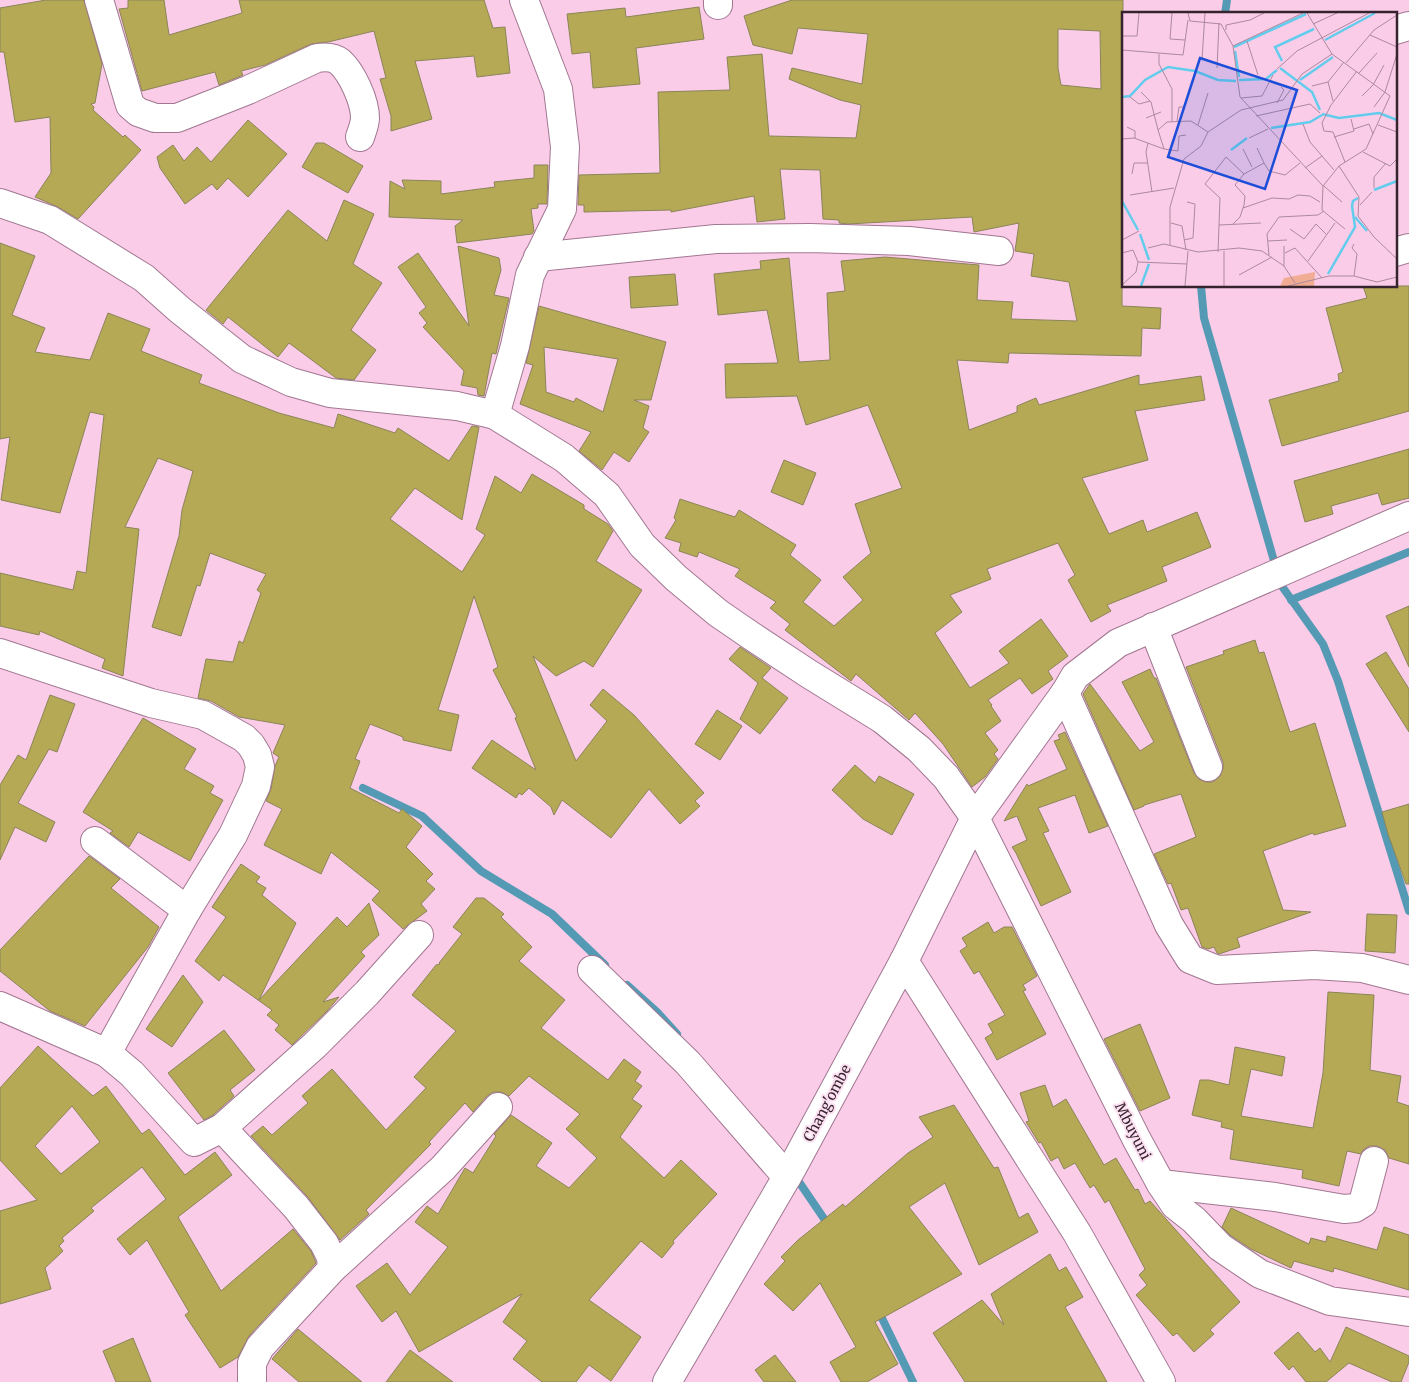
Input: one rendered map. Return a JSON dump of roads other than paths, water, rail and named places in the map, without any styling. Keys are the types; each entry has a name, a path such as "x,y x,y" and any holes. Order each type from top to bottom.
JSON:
{"street":[{"path":"99,0 130,105 138,112 155,118 177,118 248,90 317,58 326,57 339,61 354,82 364,106 366,120 360,136"},
{"path":"495,415 515,346 530,275 562,208 565,146 558,89 524,0"},
{"path":"1396,30 1409,26"},
{"name":"Mbuyuni","path":"0,204 50,220 144,278 180,310 242,359 291,382 330,393 457,406 495,415 564,458 607,495 642,545 676,578 718,613 809,674 882,719 919,749 946,777 975,818 1137,1140 1175,1206 1194,1220 1220,1247 1260,1274 1330,1300 1409,1312"},
{"path":"538,257 716,239 810,238 909,242 999,251"},
{"path":"1396,252 1409,248"},
{"name":"Chang'ombe","path":"667,1382 787,1177 904,960 975,818 1065,693 1075,676 1118,643 1409,516"},
{"path":"1153,627 1208,767"},
{"path":"0,653 151,703 203,715 244,738 257,755 260,767 256,786 233,836 187,910 107,1054"},
{"path":"1065,693 1169,926 1190,959 1217,970 1314,965 1362,968 1409,980"},
{"path":"95,841 187,910"},
{"path":"0,1006 107,1054 132,1074 194,1142 222,1128 341,1019 367,994 419,935"},
{"path":"904,960 1077,1232 1161,1382"},
{"path":"592,970 688,1063 787,1177"},
{"path":"252,1382 252,1363 260,1347 332,1269 443,1168 498,1107"},
{"path":"222,1128 296,1207 324,1243 331,1258 332,1269"},
{"path":"1161,1184 1355,1208 1363,1202 1374,1161"}],"waterway":[{"path":"1225,12 1227,0"},
{"path":"1201,288 1204,318 1281,585 1323,644 1338,681 1409,911"},
{"path":"1291,600 1409,552"},
{"path":"363,788 422,816 481,871 552,914 605,965"},
{"path":"627,985 657,1012 677,1034"},
{"path":"795,1176 829,1226"},
{"path":"878,1310 913,1382"}]}
